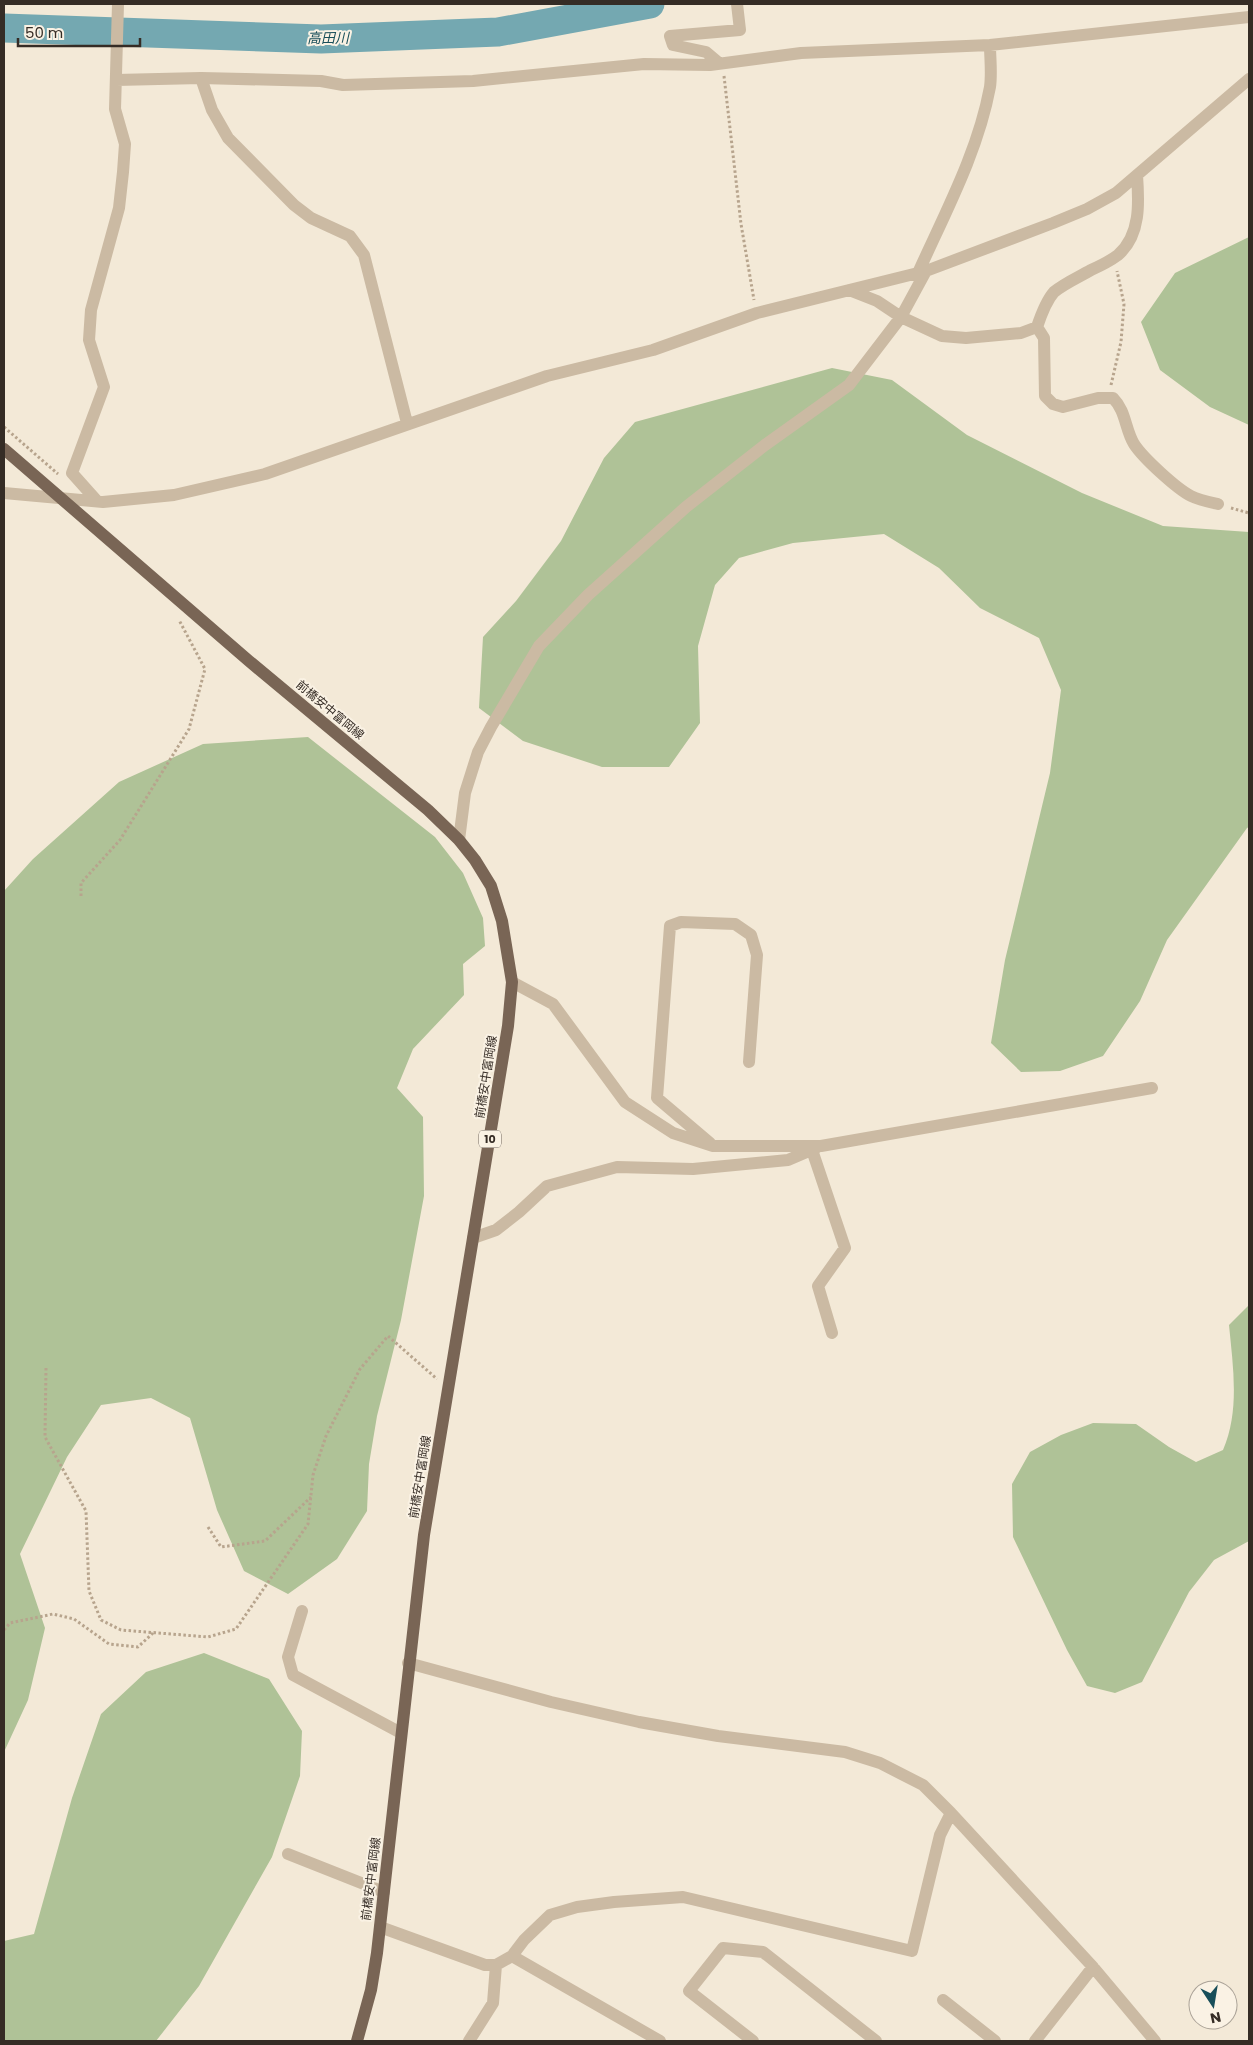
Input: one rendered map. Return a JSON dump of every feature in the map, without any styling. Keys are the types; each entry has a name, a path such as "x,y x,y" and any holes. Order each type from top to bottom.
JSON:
{"main road":[{"name":"前橋安中富岡線","path":"4,449 249,661 428,810 475,860 491,886 502,921 512,982 508,1026 424,1535 408,1663 380,1927 371,1990 357,2041"}],"street":[{"path":"97,501 72,473 104,387 89,340 93,302 119,208 125,144 115,109 118,4"},
{"path":"721,63 706,52 673,46 670,36 740,30 737,4"},
{"path":"116,80 201,78 321,80 343,84 473,81 644,64 721,63 801,53 990,44 1249,17"},
{"path":"458,840 465,793 478,752 539,646 588,595 686,507 765,445 849,385 901,317 962,177 982,121 990,85 990,44"},
{"path":"201,78 212,110 228,138 294,205 311,218 350,236 364,255 407,423"},
{"path":"4,493 97,501 174,496 265,474 407,423 547,376 653,350 757,313 922,272 1087,209 1116,193 1249,79"},
{"path":"848,290 877,301 901,317 942,336 966,338 1021,333 1037,326 1041,314 1053,294 1064,285 1118,254 1135,228 1139,204 1137,175"},
{"path":"1037,326 1044,338 1045,396 1053,404 1063,407 1098,398 1113,398 1120,406 1134,444 1150,461 1176,486 1192,497 1218,504"},
{"path":"713,1146 657,1098 670,926 681,922 736,924 751,935 757,955 749,1062"},
{"path":"512,982 553,1004 625,1102 673,1134 713,1146 816,1148 1152,1088"},
{"path":"473,1238 496,1230 547,1186 617,1167 693,1169 788,1160 816,1148"},
{"path":"816,1148 845,1248 818,1286 832,1333"},
{"path":"302,1611 288,1657 293,1674 401,1733"},
{"path":"408,1663 551,1702 639,1722 718,1736 845,1752 880,1763 923,1786 951,1813 1093,1967 1148,2038"},
{"path":"380,1927 485,1965 496,1965 512,1956 524,1940 550,1915 577,1907 614,1902 683,1897 912,1951 940,1835 951,1813"},
{"path":"288,1854 384,1892"},
{"path":"753,2041 689,1991 723,1948 763,1952 876,2041"},
{"path":"512,1956 660,2041"},
{"path":"469,2041 493,2003 496,1965"},
{"path":"1035,2041 1093,1967"},
{"path":"943,2000 995,2041"}],"path":[{"path":"721,63 741,224 757,313"},
{"path":"1113,398 1111,384 1121,342 1124,304 1115,266 1118,254"},
{"path":"4,427 63,478"},
{"path":"1218,504 1249,513"},
{"path":"81,896 81,883 120,840 189,729 205,669 179,622 175,597"},
{"path":"46,1368 45,1437 86,1511 89,1591 101,1620 121,1630 208,1637 236,1629 308,1524 313,1475 326,1436 360,1369 388,1336 448,1388"},
{"path":"208,1527 221,1547 265,1541 311,1497"},
{"path":"4,1630 10,1623 53,1614 74,1619 109,1644 138,1647 153,1633"}],"green space":[{"path":"1249,237 1249,425 1210,407 1160,370 1141,322 1175,273"},
{"path":"832,368 892,380 967,435 1082,493 1163,526 1249,532 1249,827 1167,940 1140,1001 1103,1056 1060,1071 1021,1072 991,1043 1005,960 1050,773 1061,690 1039,638 980,608 939,568 884,534 793,543 739,558 715,585 698,646 700,723 669,767 602,767 523,741 479,708 483,637 516,601 561,541 604,458 635,422"},
{"path":"308,737 435,837 463,873 483,918 485,946 463,964 464,995 413,1049 397,1088 423,1117 424,1196 401,1320 377,1416 369,1464 367,1511 337,1559 288,1594 244,1571 217,1510 190,1418 151,1398 101,1405 67,1457 20,1554 45,1628 28,1700 4,1752 4,891 33,859 119,782 203,744"},
{"path":"1249,1305 1249,1541 1214,1560 1189,1592 1142,1682 1115,1693 1087,1686 1067,1650 1013,1537 1012,1484 1030,1452 1061,1435 1093,1423 1136,1424 1169,1447 1196,1462 1223,1450 1232,1420 1234,1389 1229,1325"},
{"path":"204,1653 269,1679 302,1731 300,1776 272,1857 199,1986 156,2041 4,2041 4,1941 34,1934 72,1798 101,1714 146,1672"}],"waterway":[{"name":"高田川","path":"4,28 321,39 498,32 650,4"}]}
